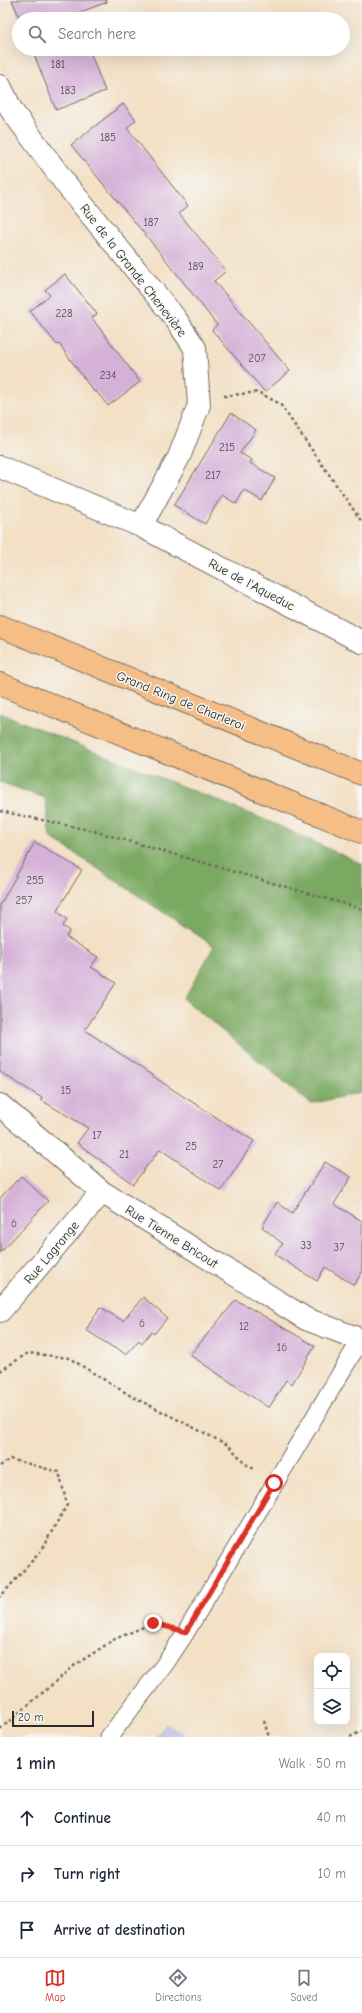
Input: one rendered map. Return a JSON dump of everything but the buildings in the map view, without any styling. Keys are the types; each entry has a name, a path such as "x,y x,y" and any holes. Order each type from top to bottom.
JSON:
{"highway":[{"name":"Grand Ring de Charleroi","path":"0,626 362,774"},
{"path":"0,684 362,832"}],"street":[{"name":"Rue de la Grande Chenevière","path":"0,86 12,112 65,184 175,318 195,348 199,405 180,457 141,526"},
{"path":"0,467 141,526"},
{"name":"Rue de l'Aqueduc","path":"141,526 362,642"},
{"name":"Rue Tienne Bricout","path":"0,1105 102,1192 306,1319 361,1339"},
{"name":"Rue Lagrange","path":"0,1311 102,1192"}],"lane":[{"path":"109,1737 165,1664 186,1632 361,1339"}],"path":[{"path":"199,405 226,395 258,392 280,404 362,522"},
{"path":"0,811 94,831 362,909"},
{"path":"0,1371 28,1353 69,1358 131,1396 228,1445 247,1465 274,1483"},
{"path":"0,1466 10,1459 59,1472 67,1504 40,1552 0,1597"},
{"path":"0,1730 74,1666 115,1639 153,1623 186,1632"},
{"path":"264,1720 269,1737"},
{"path":"350,1737 362,1730"}],"shaded area":[{"path":"166,1723 189,1737 155,1737"}],"green space":[{"path":"0,713 266,820 362,864 362,1092 311,1104 184,999 214,946 50,837 45,798 0,782"}],"route":[{"path":"153,1623 186,1632 274,1483"}]}
